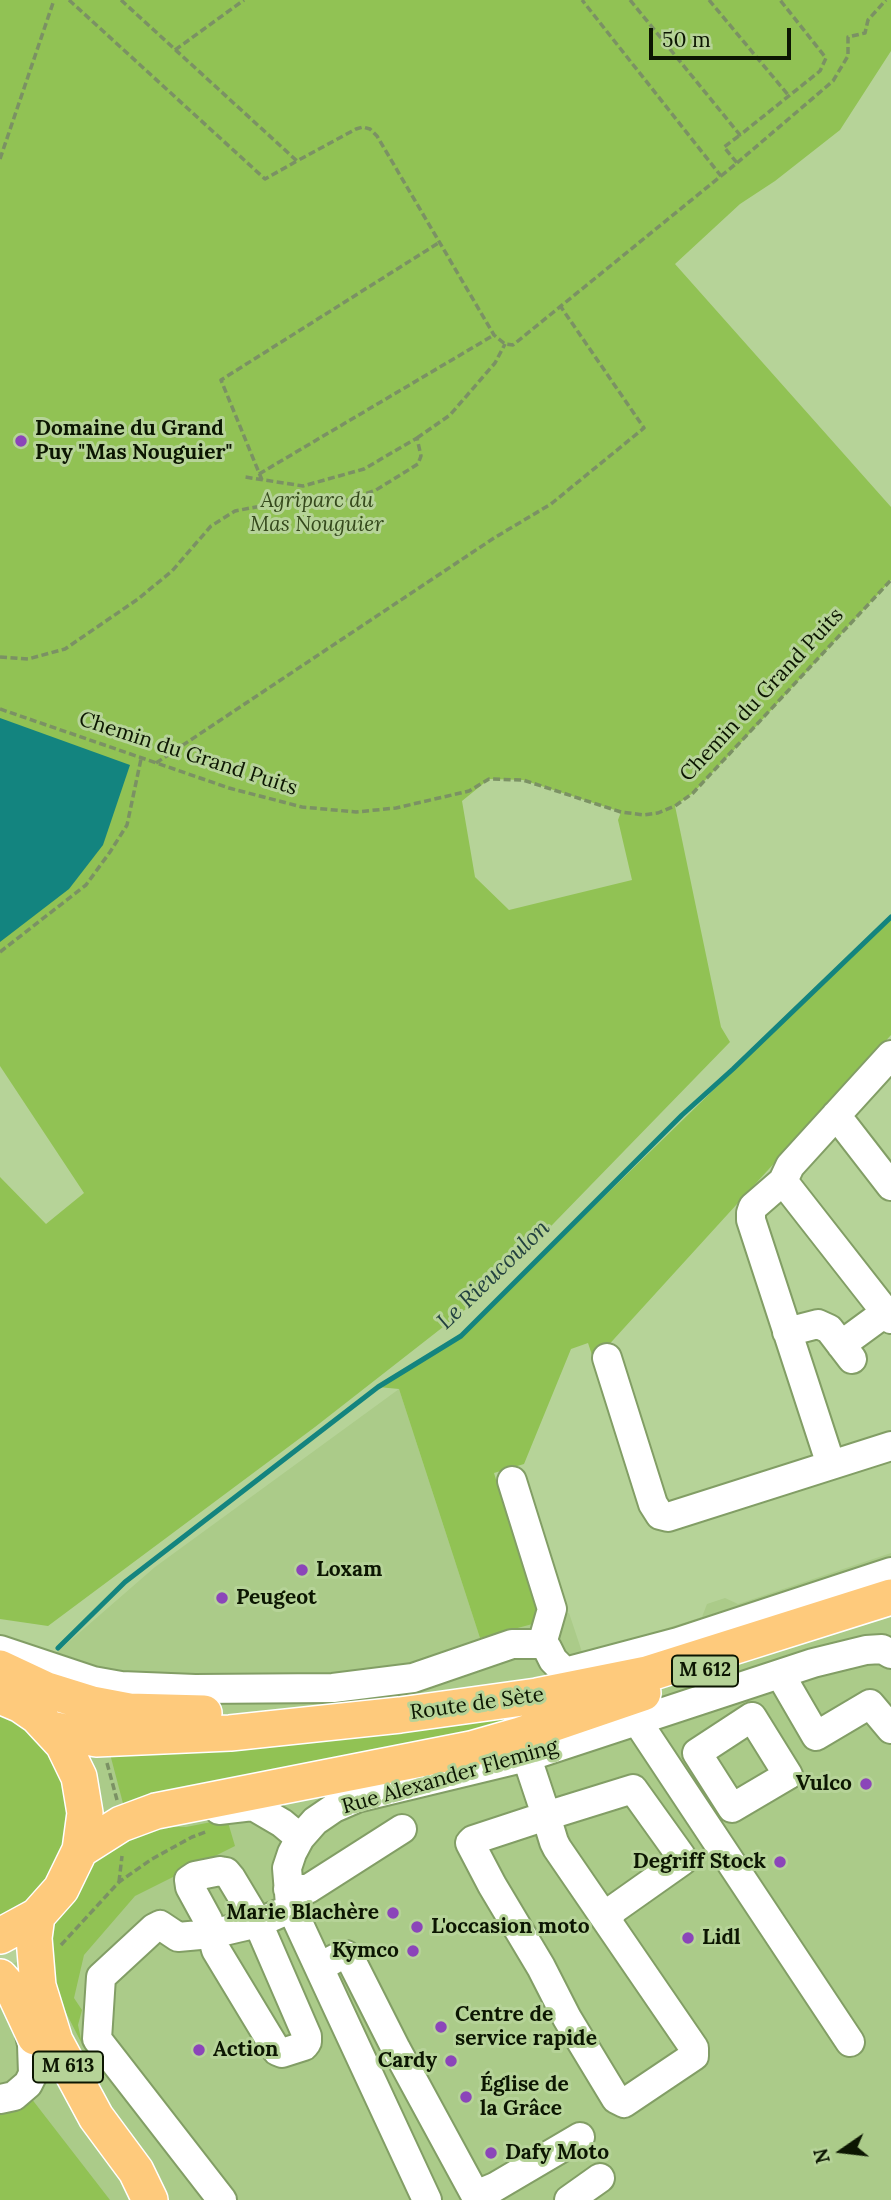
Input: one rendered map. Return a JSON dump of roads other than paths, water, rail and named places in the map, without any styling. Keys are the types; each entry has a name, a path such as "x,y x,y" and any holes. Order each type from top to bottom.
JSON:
{"main road":[{"name":"Route de Sète","path":"52,1729 96,1739 230,1733 342,1721 552,1672 647,1674 891,1597"},
{"name":"Route de Sète","path":"80,1850 121,1824 156,1811 203,1817 471,1749 524,1746 848,1622 891,1609"},
{"name":"M 612","path":"0,1668 47,1690 92,1704 129,1711 323,1711 342,1721"},
{"path":"0,1696 21,1705 52,1729 72,1760 83,1795 84,1832 80,1850 61,1889 37,1916 0,1937"},
{"name":"M 613","path":"37,1916 34,1960 42,2004 55,2041 96,2117 136,2171 150,2200"},
{"name":"M 613","path":"0,1977 15,1994 27,2016 47,2064 75,2117 112,2172 138,2200"}],"street":[{"path":"831,1465 751,1220 753,1207 783,1181 790,1166 891,1055"},
{"path":"836,1115 891,1186"},
{"path":"783,1181 888,1316 846,1352 829,1329 818,1324 787,1332"},
{"path":"607,1358 653,1504 660,1515 668,1517 891,1446"},
{"path":"512,1482 552,1609 552,1709 528,1722 524,1746 546,1816 558,1848 694,2048 694,2056 624,2103 616,2099 567,2018 470,1843 546,1816 633,1789 682,1861 614,1909 607,1920"},
{"path":"0,1650 93,1681 121,1686 195,1689 333,1688 413,1678 512,1644 552,1672 678,1642 891,1572"},
{"path":"813,1663 848,1622"},
{"name":"Rue Alexander Fleming","path":"290,1899 288,1868 300,1838 324,1815 358,1798 524,1746 637,1721 813,1663 882,1648 891,1654"},
{"path":"780,1674 816,1736 870,1704 891,1729"},
{"path":"723,1693 737,1725"},
{"path":"637,1721 850,2042"},
{"path":"203,1817 212,1811 253,1806 300,1838"},
{"path":"222,2200 100,2043 96,2034 101,1977 160,1925 178,1937 211,1934 258,1923 290,1899 402,1829"},
{"path":"226,1872 258,1923 307,2036 304,2046 282,2053 277,2051 232,1979 216,1950 211,1934 208,1920 190,1887 189,1880 195,1875 226,1872"},
{"path":"290,1899 427,2200"},
{"path":"320,1967 340,1956 346,1955 351,1960 477,2198 580,2137"},
{"path":"0,2099 14,2096 28,2084 33,2074 27,2016"},
{"path":"366,2065 396,2049"},
{"path":"569,2200 600,2178"}],"water":[{"path":"0,718 130,765 103,845 69,889 0,942"}],"waterway":[{"name":"Le Rieucoulon","path":"58,1648 125,1582 378,1387 461,1336 682,1115 891,917"}],"place":[{"name":"Domaine du Grand Puy \"Mas Nouguier\"","path":"21,441"},
{"name":"Loxam","path":"302,1570"},
{"name":"Peugeot","path":"222,1598"},
{"name":"Vulco","path":"866,1784"},
{"name":"Degriff Stock","path":"780,1862"},
{"name":"Marie Blachère","path":"393,1913"},
{"name":"L'occasion moto","path":"417,1927"},
{"name":"Lidl","path":"688,1938"},
{"name":"Kymco","path":"413,1951"},
{"name":"Centre de service rapide","path":"441,2027"},
{"name":"Action","path":"199,2050"},
{"name":"Cardy","path":"451,2061"},
{"name":"Église de la Grâce","path":"466,2097"},
{"name":"Dafy Moto","path":"491,2153"}],"park label":[{"name":"Agriparc du Mas Nouguier","path":"317,513"}]}
